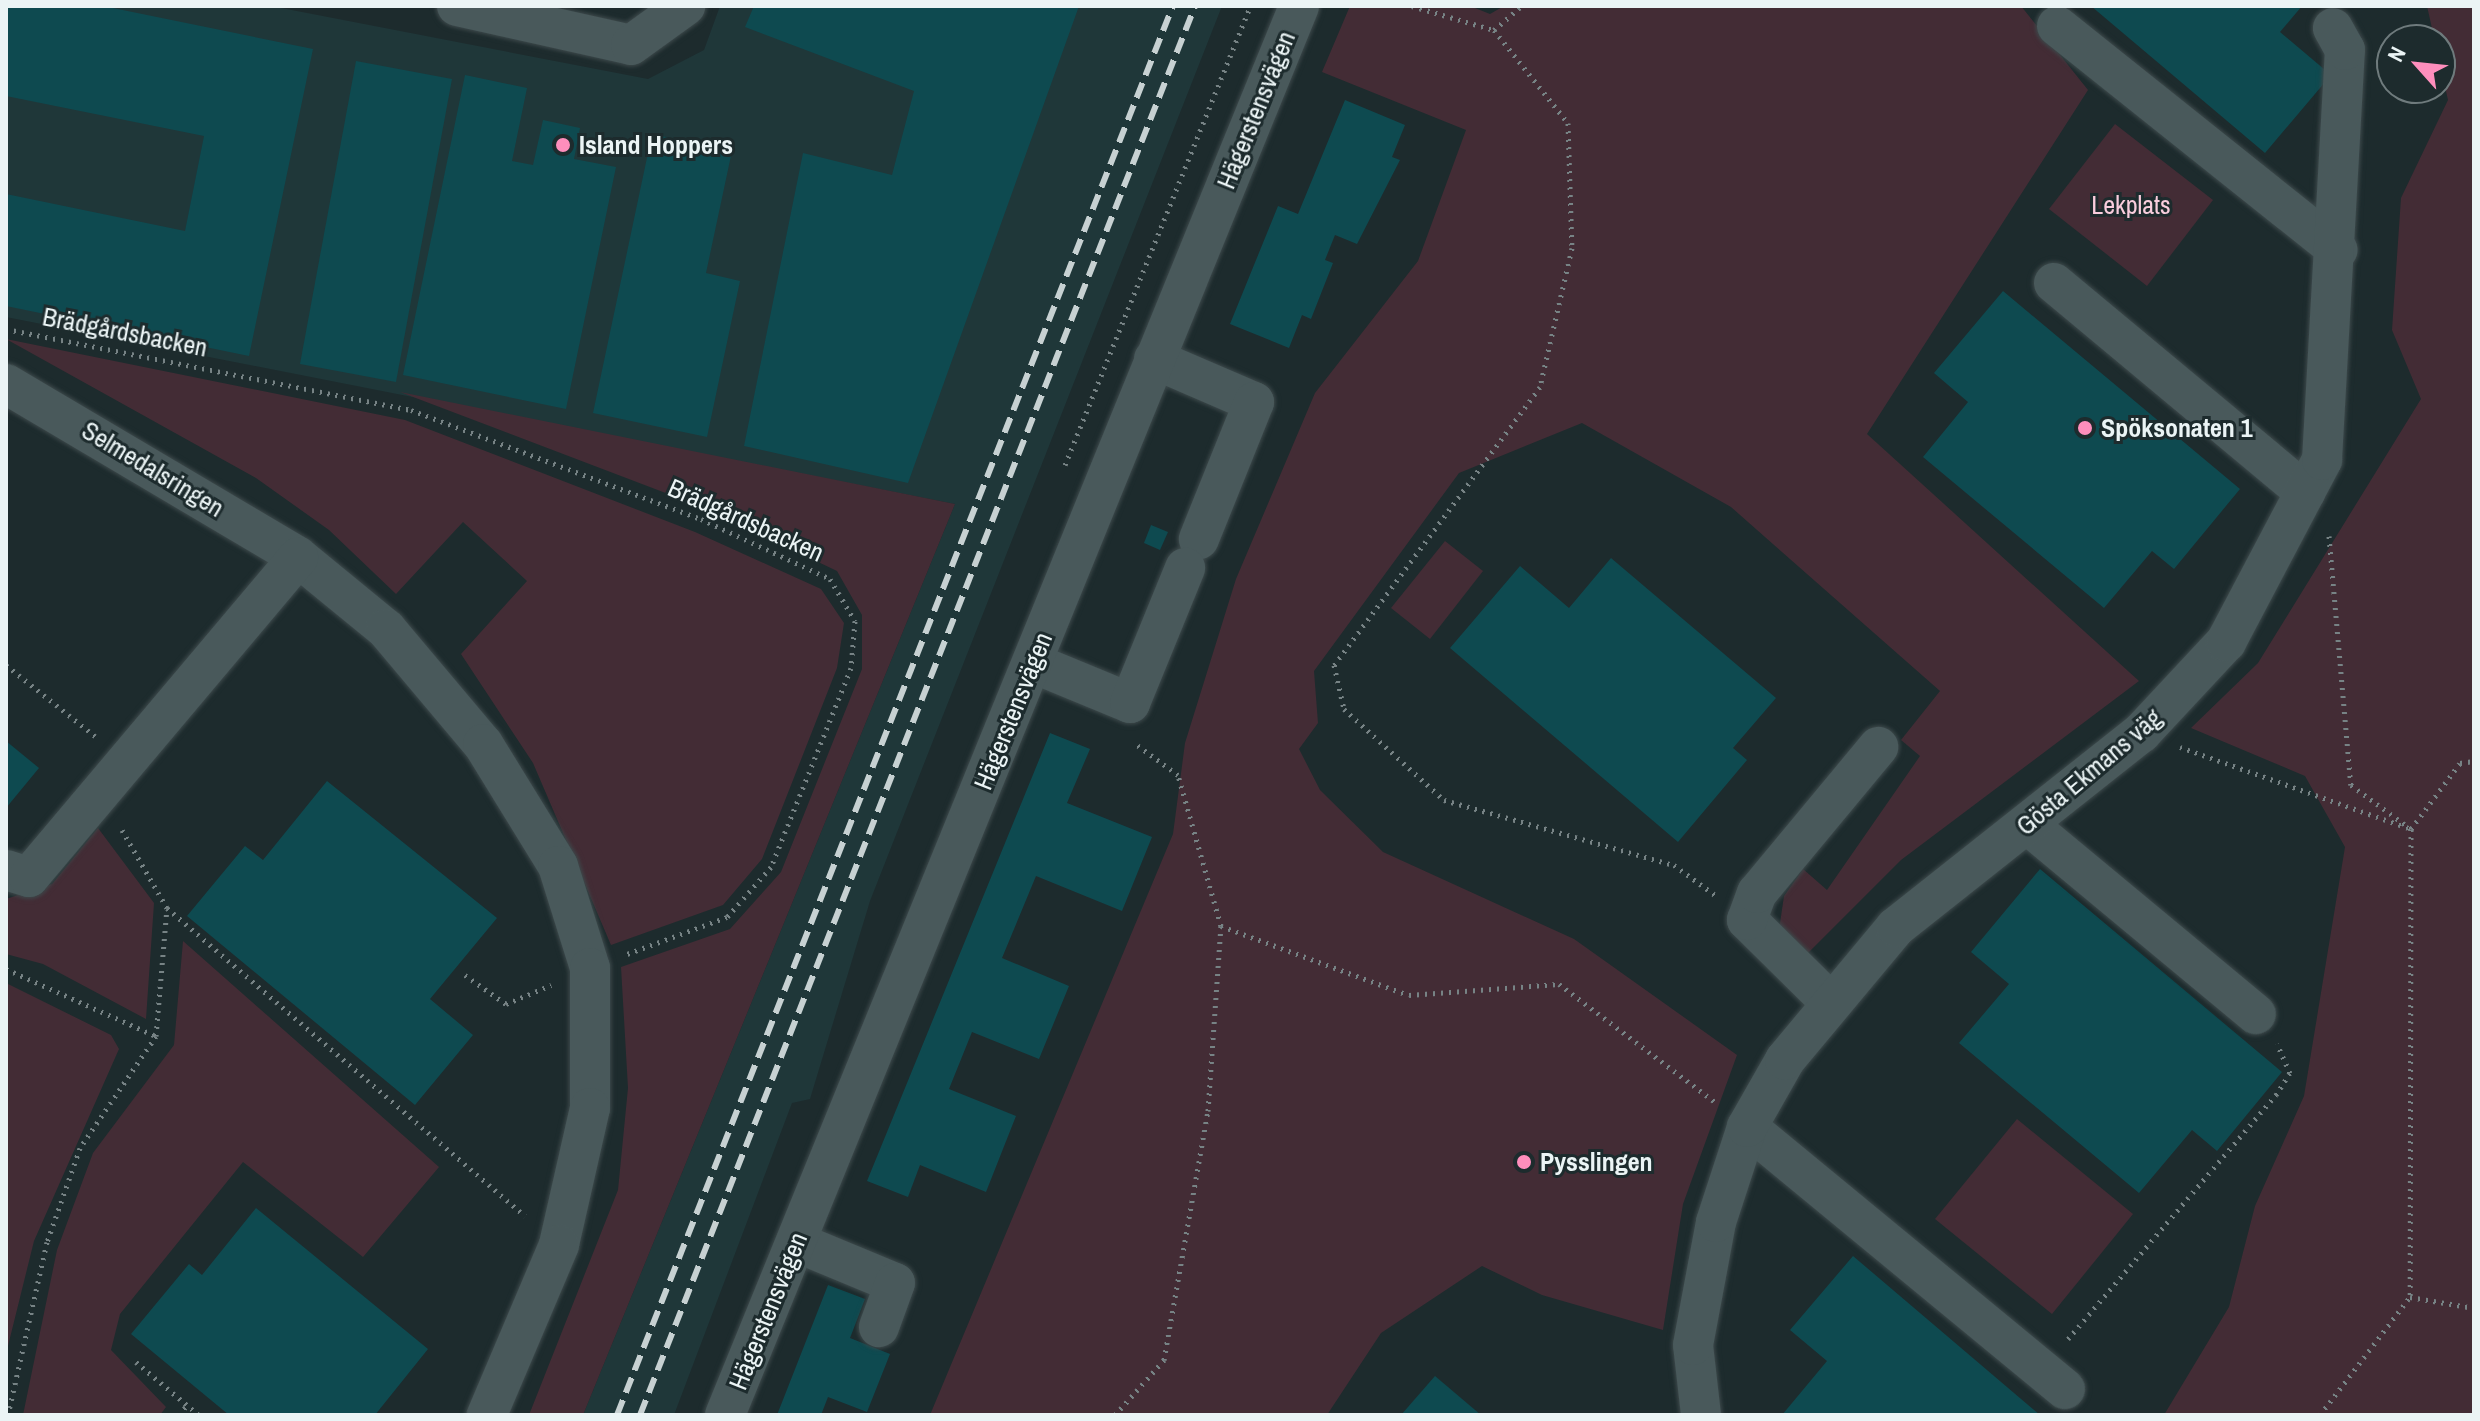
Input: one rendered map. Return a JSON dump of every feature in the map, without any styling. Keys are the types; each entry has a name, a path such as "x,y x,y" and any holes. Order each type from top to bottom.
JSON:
{"street":[{"path":"457,6 631,45 685,6"},
{"name":"Hägerstensvägen","path":"725,1415 1299,6"},
{"path":"2057,26 2338,250"},
{"path":"2318,491 2338,250 2345,50 2333,28"},
{"path":"2054,283 2318,491"},
{"path":"1033,663 1130,703 1254,402 1154,359"},
{"name":"Selmedalsringen","path":"6,384 298,557 386,629 483,744 558,866 590,968 590,1108 559,1245 487,1415"},
{"name":"Gösta Ekmans väg","path":"1701,1415 1693,1345 1716,1222 1747,1127 1830,1002 1896,927 2141,733 2226,642 2318,491"},
{"path":"6,870 29,877 298,557"},
{"path":"1830,1002 1747,920 1757,893 1878,747"},
{"path":"2028,825 2256,1014"},
{"path":"1747,1127 2054,1380"},
{"path":"796,1242 895,1283 879,1327"}],"path":[{"path":"1412,6 1494,30 1568,123 1572,248 1540,387 1334,665 1344,709 1444,800 1674,865 1747,920"},
{"path":"1494,30 1522,6"},
{"name":"Brädgårdsbacken","path":"6,329 411,410 701,519 830,579 855,621 851,668 771,867 727,917 590,968 506,1004 465,975"},
{"path":"2318,491 2351,785 2411,829"},
{"path":"6,665 127,761"},
{"path":"2141,733 2411,829"},
{"path":"1115,1415 1164,1360 1208,1111 1221,926 1178,775 1131,741"},
{"path":"2320,1415 2410,1297 2411,829 2460,763 2474,761"},
{"path":"100,793 167,908 559,1245"},
{"path":"8,1415 47,1242 80,1148 156,1036 167,908"},
{"path":"1221,926 1409,995 1559,984 1747,1127"},
{"path":"6,969 156,1036"},
{"path":"2054,1380 2290,1073 2256,1014"},
{"path":"2410,1297 2474,1308"},
{"path":"136,1362 199,1415"},
{"path":"179,1415 187,1405"}],"shaded area":[{"path":"6,6 271,6 648,79 704,50 720,6 1222,6 870,901 810,1099 792,1103 674,1415 583,1415 955,504 6,317"}],"green space":[{"path":"1350,6 1470,6 1490,14 1504,6 2021,6 2088,90 1867,434 2139,681 1901,860 1806,955 1779,930 1784,896 1803,869 1827,890 1920,756 1901,740 1940,691 1731,507 1582,423 1459,473 1314,671 1318,723 1299,749 1320,790 1383,852 1574,939 1737,1055 1683,1204 1663,1330 1542,1295 1482,1266 1381,1333 1327,1415 930,1415 1173,834 1185,743 1236,579 1315,393 1418,261 1466,130 1322,72"},
{"path":"2427,6 2474,6 2474,1415 2164,1415 2229,1307 2255,1206 2304,1096 2345,847 2305,776 2191,728 2258,663 2421,399 2392,330 2401,198 2446,104 2456,104 2456,24 2431,24"},
{"name":"Lekplats","path":"2115,124 2213,200 2147,286 2049,209"},
{"path":"6,339 405,420 695,532 821,589 844,623 837,668 762,859 723,905 611,945 533,763 461,654 527,581 463,522 396,594 329,530 256,478"},
{"path":"400,392 955,504 583,1415 529,1415 618,1190 628,1088 621,967 730,929 781,872 862,669 862,615 837,571 705,508"},
{"path":"1445,541 1483,571 1430,639 1391,608"},
{"path":"98,828 154,903 146,1019 43,964 6,954 6,899 52,884"},
{"path":"183,941 439,1167 363,1257 243,1162 120,1314 111,1350 166,1407 160,1415 23,1415 57,1250 93,1153 174,1045"},
{"path":"6,983 111,1035 119,1049 34,1241 6,1354"},
{"path":"2017,1119 2133,1214 2052,1314 1935,1219"}],"building":[{"path":"6,6 103,6 313,49 249,356 6,306 6,194 185,231 204,136 6,96"},
{"path":"754,6 1079,6 908,483 744,446 803,153 892,175 914,91 745,27"},
{"path":"2091,6 2302,6 2280,32 2331,75 2265,153"},
{"path":"356,61 452,79 396,382 300,364"},
{"path":"465,75 527,88 512,161 533,165 543,120 580,128 574,159 616,167 566,409 403,375"},
{"path":"1345,100 1405,125 1392,157 1400,160 1357,244 1335,235 1325,260 1333,263 1311,319 1302,315 1289,348 1230,324 1278,206 1298,214"},
{"path":"652,134 732,151 706,273 740,281 707,437 593,413"},
{"name":"Spöksonaten 1","path":"2003,291 2240,489 2174,569 2152,551 2104,608 1923,457 1968,402 1934,373"},
{"path":"1151,525 1168,532 1160,550 1144,543"},
{"path":"1611,558 1776,698 1733,748 1747,760 1678,842 1450,648 1520,566 1569,608"},
{"path":"1050,733 1090,749 1067,803 1152,837 1122,911 1036,876 1002,958 1069,986 1039,1059 972,1032 949,1089 1016,1116 986,1192 920,1165 908,1197 867,1181"},
{"path":"6,741 39,768 6,808"},
{"path":"327,781 497,918 430,999 473,1035 415,1105 187,916 245,846 263,860"},
{"path":"2040,869 2282,1072 2217,1151 2192,1130 2139,1193 1959,1043 2009,984 1971,952"},
{"path":"256,1208 428,1349 375,1415 229,1415 131,1334 189,1264 202,1275"},
{"path":"1853,1256 2040,1415 1782,1415 1827,1361 1790,1330"},
{"path":"828,1285 865,1299 850,1338 890,1354 867,1412 828,1397 821,1415 777,1415"},
{"path":"1435,1376 1481,1415 1401,1415"}],"railway":[{"path":"617,1415 1173,6"},
{"path":"640,1415 1195,6"}],"place":[{"name":"Island Hoppers","path":"563,145"},
{"name":"Spöksonaten 1","path":"2085,428"},
{"name":"Pysslingen","path":"1524,1162"}]}
